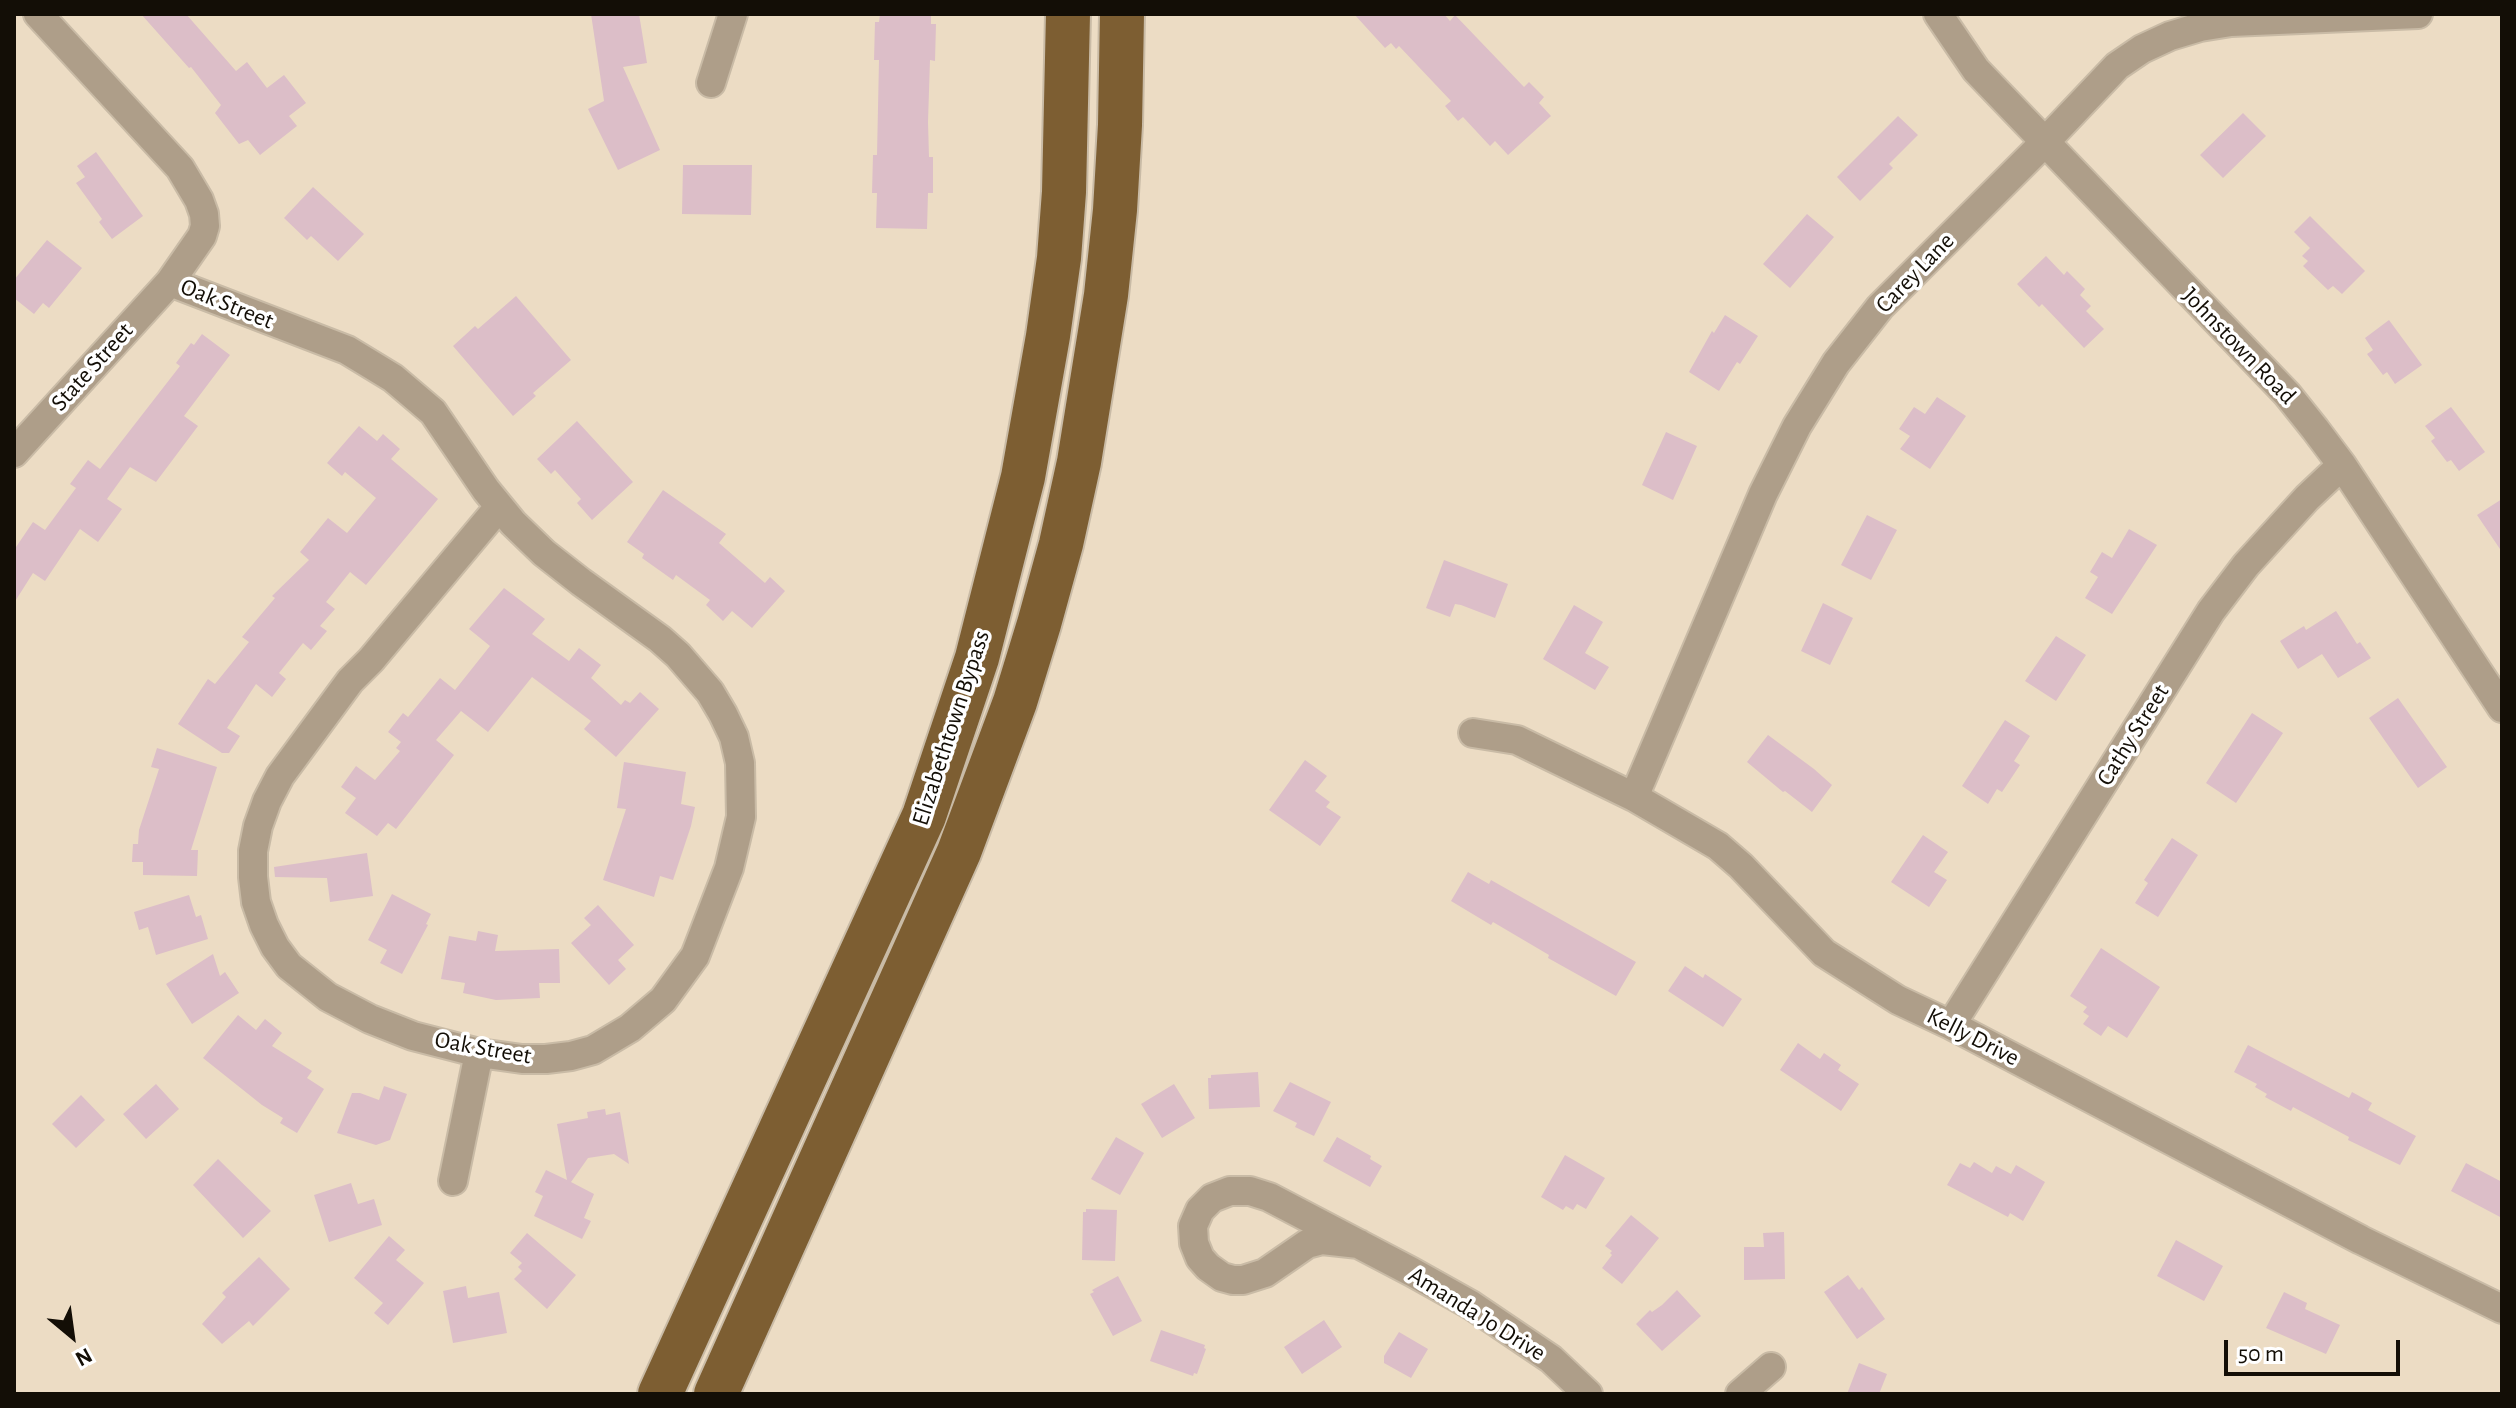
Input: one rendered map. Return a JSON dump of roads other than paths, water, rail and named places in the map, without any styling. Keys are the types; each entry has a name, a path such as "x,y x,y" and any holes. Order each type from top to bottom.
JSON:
{"highway":[{"name":"Elizabethtown Bypass","path":"716,1394 928,925 1015,702 1061,544 1089,407 1115,210 1122,14"},
{"path":"1120,125 1140,14"},
{"name":"Elizabethtown Bypass","path":"660,1394 924,816 977,658 1023,477 1059,258 1064,192 1065,28"}],"street":[{"name":"Oak Street","path":"38,14 180,168 199,200 204,214 202,236 170,282 347,350 393,378 433,412 499,507 544,553 660,639 695,672 710,692 734,737 742,790 736,843 695,956 655,1008 630,1028 593,1050 571,1056 522,1059 479,1053 413,1036 370,1019 328,997 298,974 275,947 256,902 253,851 258,826 280,776 350,681 499,507"},
{"path":"711,83 733,14"},
{"name":"Johnstown Road","path":"1938,14 1976,70 2287,394 2342,465 2502,708"},
{"name":"Carey Lane","path":"1634,797 1763,494 1797,426 1836,363 1880,307 2117,66 2142,49 2200,27 2231,22 2418,14"},
{"name":"State Street","path":"14,453 170,282"},
{"name":"Cathy Street","path":"1951,1025 2211,611 2246,565 2342,465"},
{"name":"Kelly Drive","path":"1473,733 1517,740 1634,797 1718,846 1824,953 1898,1000 2361,1240 2502,1309"},
{"path":"453,1181 479,1053"},
{"name":"Amanda Jo Drive","path":"1359,1244 1322,1240 1307,1244 1265,1273 1233,1280 1215,1272 1200,1258 1194,1243 1193,1226 1200,1210 1212,1198 1230,1191 1250,1191 1269,1197 1359,1244 1471,1305 1551,1359 1588,1394"},
{"path":"1740,1394 1771,1367"}]}
